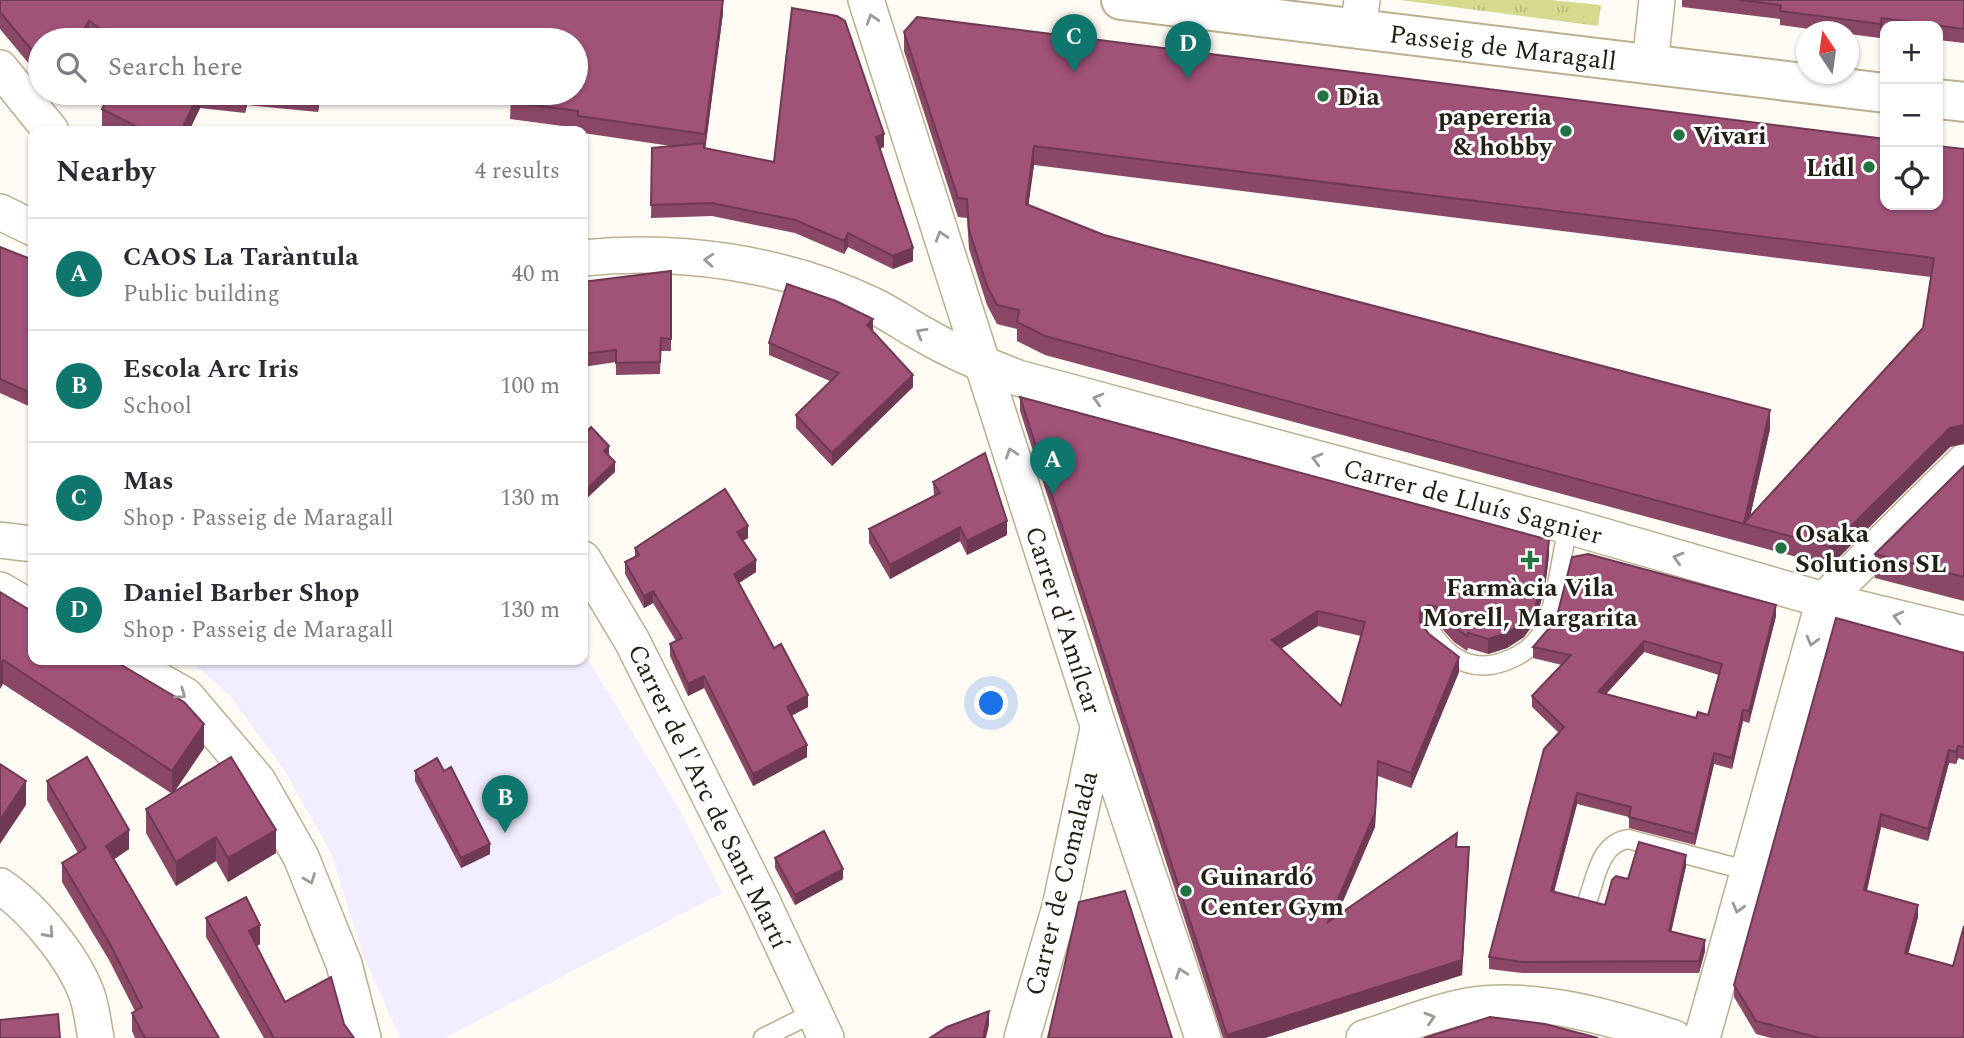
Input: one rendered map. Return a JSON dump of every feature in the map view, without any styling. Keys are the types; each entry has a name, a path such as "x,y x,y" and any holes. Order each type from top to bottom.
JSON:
{"street":[{"name":"Carrer d'Amílcar","path":"866,0 1098,728 1203,1038"},
{"name":"Passeig de Maragall","path":"1121,0 1360,15 1650,65 1880,92"},
{"path":"1650,65 1657,0"},
{"path":"0,68 28,103"},
{"path":"1943,100 1964,102"},
{"path":"30,105 47,126"},
{"path":"0,212 28,226"},
{"name":"Carrer de Lluís Sagnier","path":"588,258 624,254 729,262 775,271 835,288 873,305 982,364 1018,378 1568,526 1824,600 1964,634"},
{"path":"1702,1038 1824,600 1964,462"},
{"path":"0,540 28,543"},
{"name":"Carrer de l'Arc de Sant Martí","path":"588,567 632,640 821,1025"},
{"path":"0,590 28,606"},
{"path":"588,611 632,640"},
{"path":"131,665 186,696 258,781 302,857 344,964 363,1038"},
{"name":"Carrer de Comalada","path":"1022,1038 1061,900 1098,728"},
{"path":"0,886 15,896 57,942 87,994 96,1038"},
{"path":"1364,1038 1466,1007 1526,1003 1642,1028 1674,1038"}],"lane":[{"path":"1430,631 1445,650 1466,663 1478,666 1506,661 1530,647 1545,627 1568,526"},
{"path":"1588,898 1606,849 1616,841 1628,839 1749,871"},
{"path":"763,1038 821,1025"}],"shaded area":[{"path":"588,659 681,812 722,893 445,1038 400,1038 363,955 331,853 283,768 231,697 196,665 588,665"}],"green space":[{"path":"1400,0 1550,0 1601,5 1598,26"}],"building":[{"path":"0,0 723,0 705,134 578,116 578,111 533,105 588,105 588,28 99,28 89,21 85,28 28,28 28,46 0,12"},
{"path":"1740,0 1964,0 1964,29 1943,26 1943,21 1882,18 1880,24 1780,11 1781,5"},
{"path":"792,8 837,16 845,21 884,134 876,137 913,248 893,256 848,233 844,241 795,220 712,203 651,205 652,148 704,143 704,148 774,162"},
{"path":"917,17 1880,138 1880,210 1943,210 1943,147 1964,149 1964,425 1950,428 1830,547 1045,336 1017,322 1019,310 997,305 987,286 969,230 967,199 958,198 904,32","holes":["1034,146 1934,258 1923,328 1744,523 1770,410 1104,235 1026,204"]},
{"path":"104,105 193,105 183,126 135,126 102,109"},
{"path":"0,247 28,258 28,392 0,379"},
{"path":"671,271 671,339 661,338 660,362 616,363 616,350 588,353 588,281"},
{"path":"787,284 836,301 873,319 867,325 913,375 832,453 796,415 839,373 769,343"},
{"path":"1020,397 1549,540 1545,574 1535,607 1524,622 1507,633 1488,639 1468,633 1467,636 1454,627 1435,606 1428,605 1420,611 1420,622 1429,634 1459,657 1411,773 1378,761 1375,813 1328,922 1457,833 1456,847 1469,847 1462,960 1227,1035","holes":["1318,611 1365,622 1341,706 1272,640"]},
{"path":"591,427 609,446 604,451 615,462 588,488 588,430"},
{"path":"985,453 1007,521 967,541 960,527 890,565 869,529 940,493 933,482"},
{"path":"1964,466 1964,577 1875,554"},
{"path":"725,489 748,526 737,532 756,560 734,574 774,648 781,644 808,695 787,707 807,745 753,774 704,676 688,684 670,644 682,638 653,591 644,596 625,562 639,555 635,548"},
{"path":"1588,554 1776,605 1749,711 1743,710 1732,758 1714,753 1695,834 1629,817 1631,807 1577,793 1551,891 1605,905 1612,880 1616,876 1628,879 1639,842 1686,855 1669,931 1705,940 1699,961 1522,962 1489,957 1544,749 1564,727 1532,696 1571,655 1533,647 1556,620 1572,557","holes":["1644,641 1722,664 1708,715 1698,712 1696,718 1598,692"]},
{"path":"0,592 28,609 28,665 121,665 184,702 204,724 172,771 3,660 0,665"},
{"path":"1836,618 1964,653 1964,747 1958,746 1956,752 1949,750 1928,829 1881,814 1864,890 1918,905 1905,953 1953,966 1964,926 1964,1038 1819,1038 1756,1021 1734,985"},
{"path":"87,757 129,830 106,846 219,1038 145,1038 132,1013 142,1007 109,942 62,863 86,848 47,781"},
{"path":"231,757 276,830 228,858 216,837 176,862 146,809"},
{"path":"437,758 444,771 451,767 490,844 461,858 415,771"},
{"path":"0,764 26,781 0,820"},
{"path":"824,831 843,869 795,895 775,858"},
{"path":"1125,891 1172,1038 1048,1038 1079,902"},
{"path":"246,897 260,925 249,931 285,1002 331,977 344,1024 354,1038 274,1038 206,918"},
{"path":"989,1011 983,1038 930,1038 947,1027"},
{"path":"58,1014 60,1038 0,1038 0,1020"},
{"path":"1490,1017 1545,1024 1598,1038 1424,1038"}],"place":[{"name":"Mas","path":"1074,72"},
{"name":"Daniel Barber Shop","path":"1188,79"},
{"name":"Dia","path":"1323,96"},
{"name":"papereria & hobby","path":"1566,131"},
{"name":"Vivari","path":"1679,135"},
{"name":"Lidl","path":"1869,167"},
{"name":"CAOS La Taràntula","path":"1053,495"},
{"name":"Osaka Solutions SL","path":"1781,548"},
{"name":"Farmàcia Vila Morell, Margarita","path":"1530,560"},
{"name":"Escola Arc Iris","path":"505,833"},
{"name":"Guinardó Center Gym","path":"1186,891"}]}
